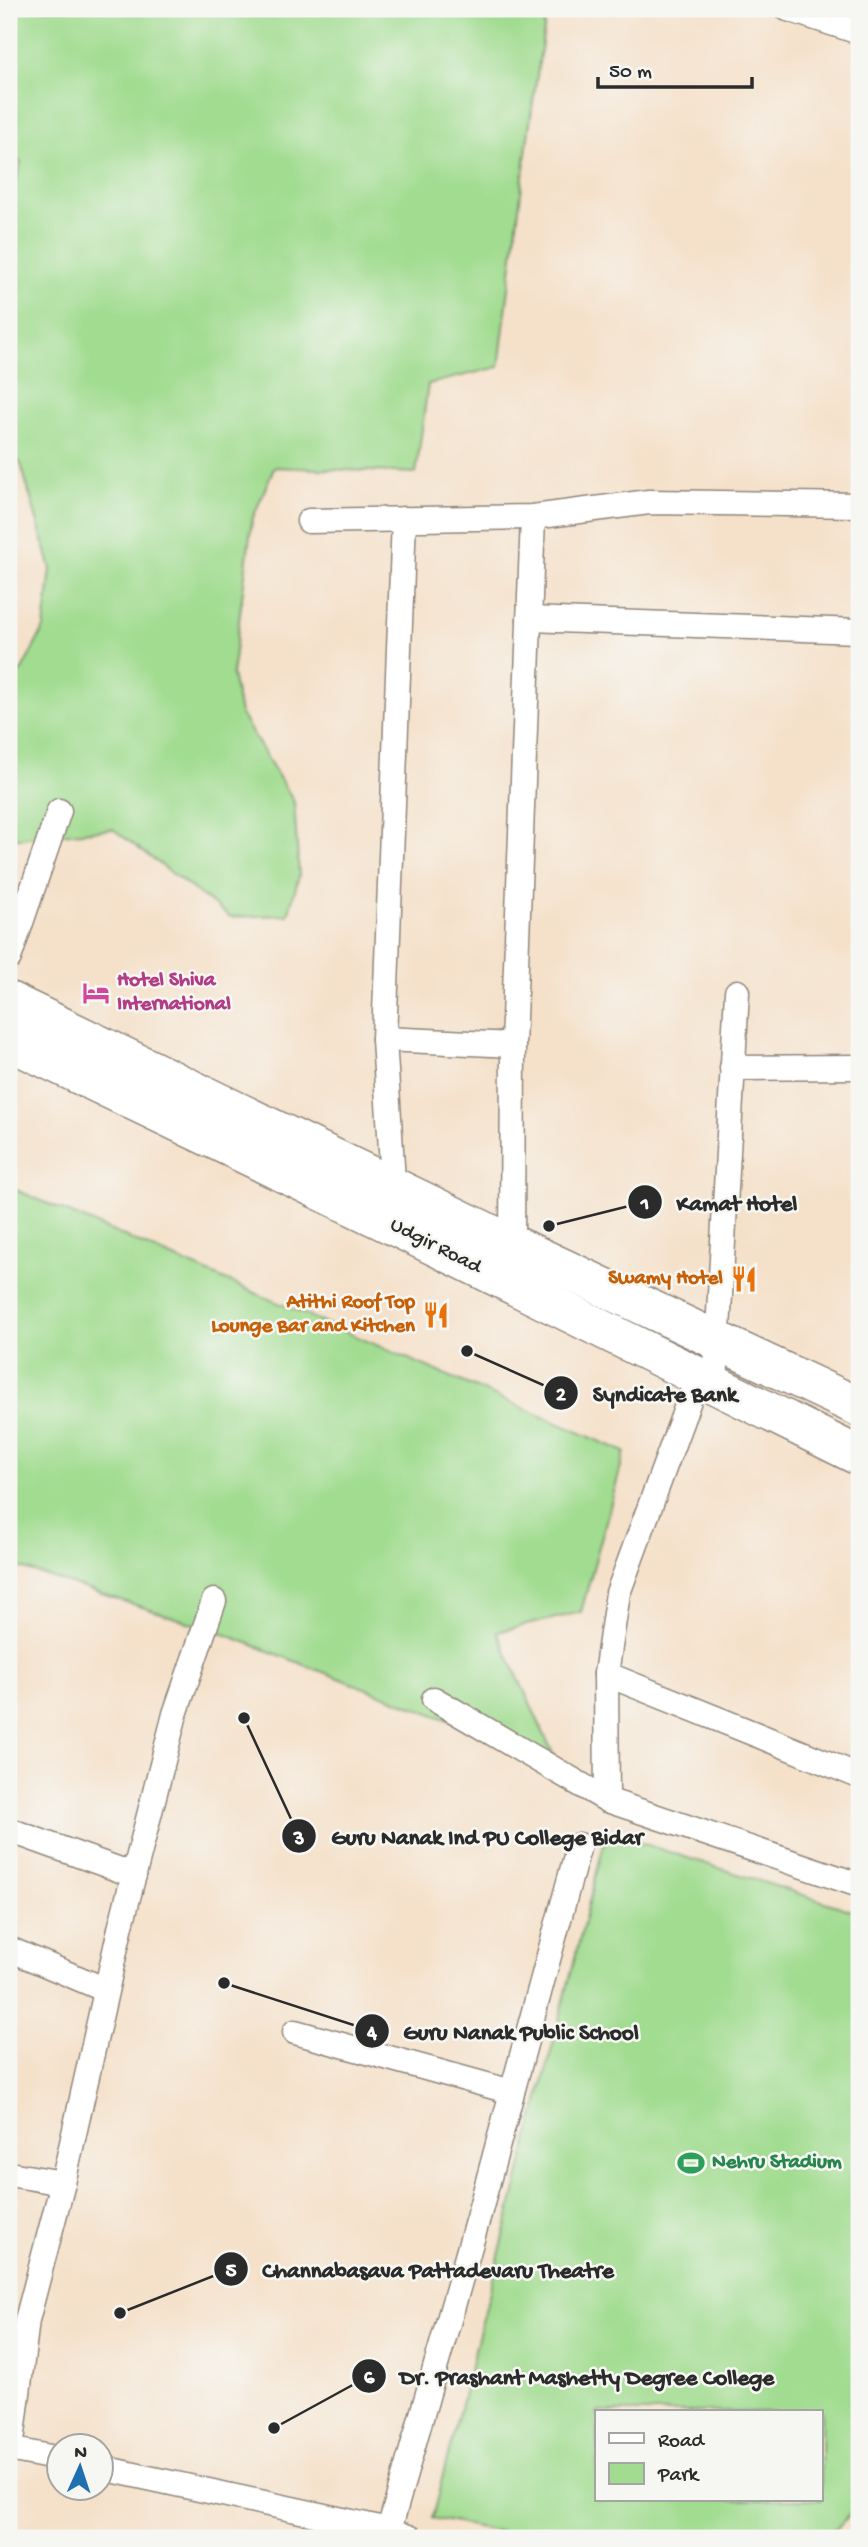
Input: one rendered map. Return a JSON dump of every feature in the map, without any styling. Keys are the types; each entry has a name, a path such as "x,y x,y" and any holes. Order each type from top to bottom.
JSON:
{"highway":[{"name":"Udgir Road","path":"9,1001 512,1244 859,1407"},
{"name":"Udgir Road","path":"9,1041 394,1226 859,1456"}],"street":[{"path":"789,9 859,32"},
{"path":"309,521 533,517 649,502 859,505"},
{"path":"512,1244 513,1045 533,517"},
{"path":"394,1226 384,1039 404,519"},
{"path":"529,619 859,631"},
{"path":"9,958 59,811"},
{"path":"607,1800 606,1674 618,1593 706,1380 717,1340 737,992"},
{"path":"384,1039 513,1045"},
{"path":"732,1068 859,1067"},
{"path":"46,2456 10,2450 18,2319 62,2183 106,1990 175,1714 214,1601"},
{"path":"606,1674 859,1776"},
{"path":"435,1699 607,1800 859,1885"},
{"path":"9,1830 134,1875"},
{"path":"116,2471 400,2534 512,2092 579,1845"},
{"path":"9,1949 106,1990"},
{"path":"295,2032 512,2092"},
{"path":"9,2174 62,2183"}],"green space":[{"path":"9,9 547,9 499,367 428,384 416,473 274,467 252,520 232,675 240,713 294,802 299,876 288,915 230,917 113,829 9,839 9,679 22,670 44,628 51,569 21,464 9,452 9,209 21,162 9,158"},
{"path":"9,1187 625,1452 581,1612 497,1632 557,1762 219,1632 9,1564"},
{"name":"Nehru Stadium","path":"607,1832 859,1913 859,2505 827,2538 531,2538 432,2518"}],"place":[{"name":"Hotel Shiva International","path":"96,993"},
{"name":"Kamat Hotel","path":"549,1226"},
{"name":"Swamy Hotel","path":"744,1279"},
{"name":"Atithi Roof Top Lounge Bar and Kitchen","path":"436,1315"},
{"name":"Syndicate Bank","path":"467,1351"},
{"name":"Guru Nanak Ind PU College Bidar","path":"244,1718"},
{"name":"Guru Nanak Public School","path":"224,1983"},
{"name":"Nehru Stadium","path":"691,2163"},
{"name":"Channabasava Pattadevaru Theatre","path":"120,2313"},
{"name":"Dr. Prashant Mashetty Degree College","path":"274,2428"}]}
